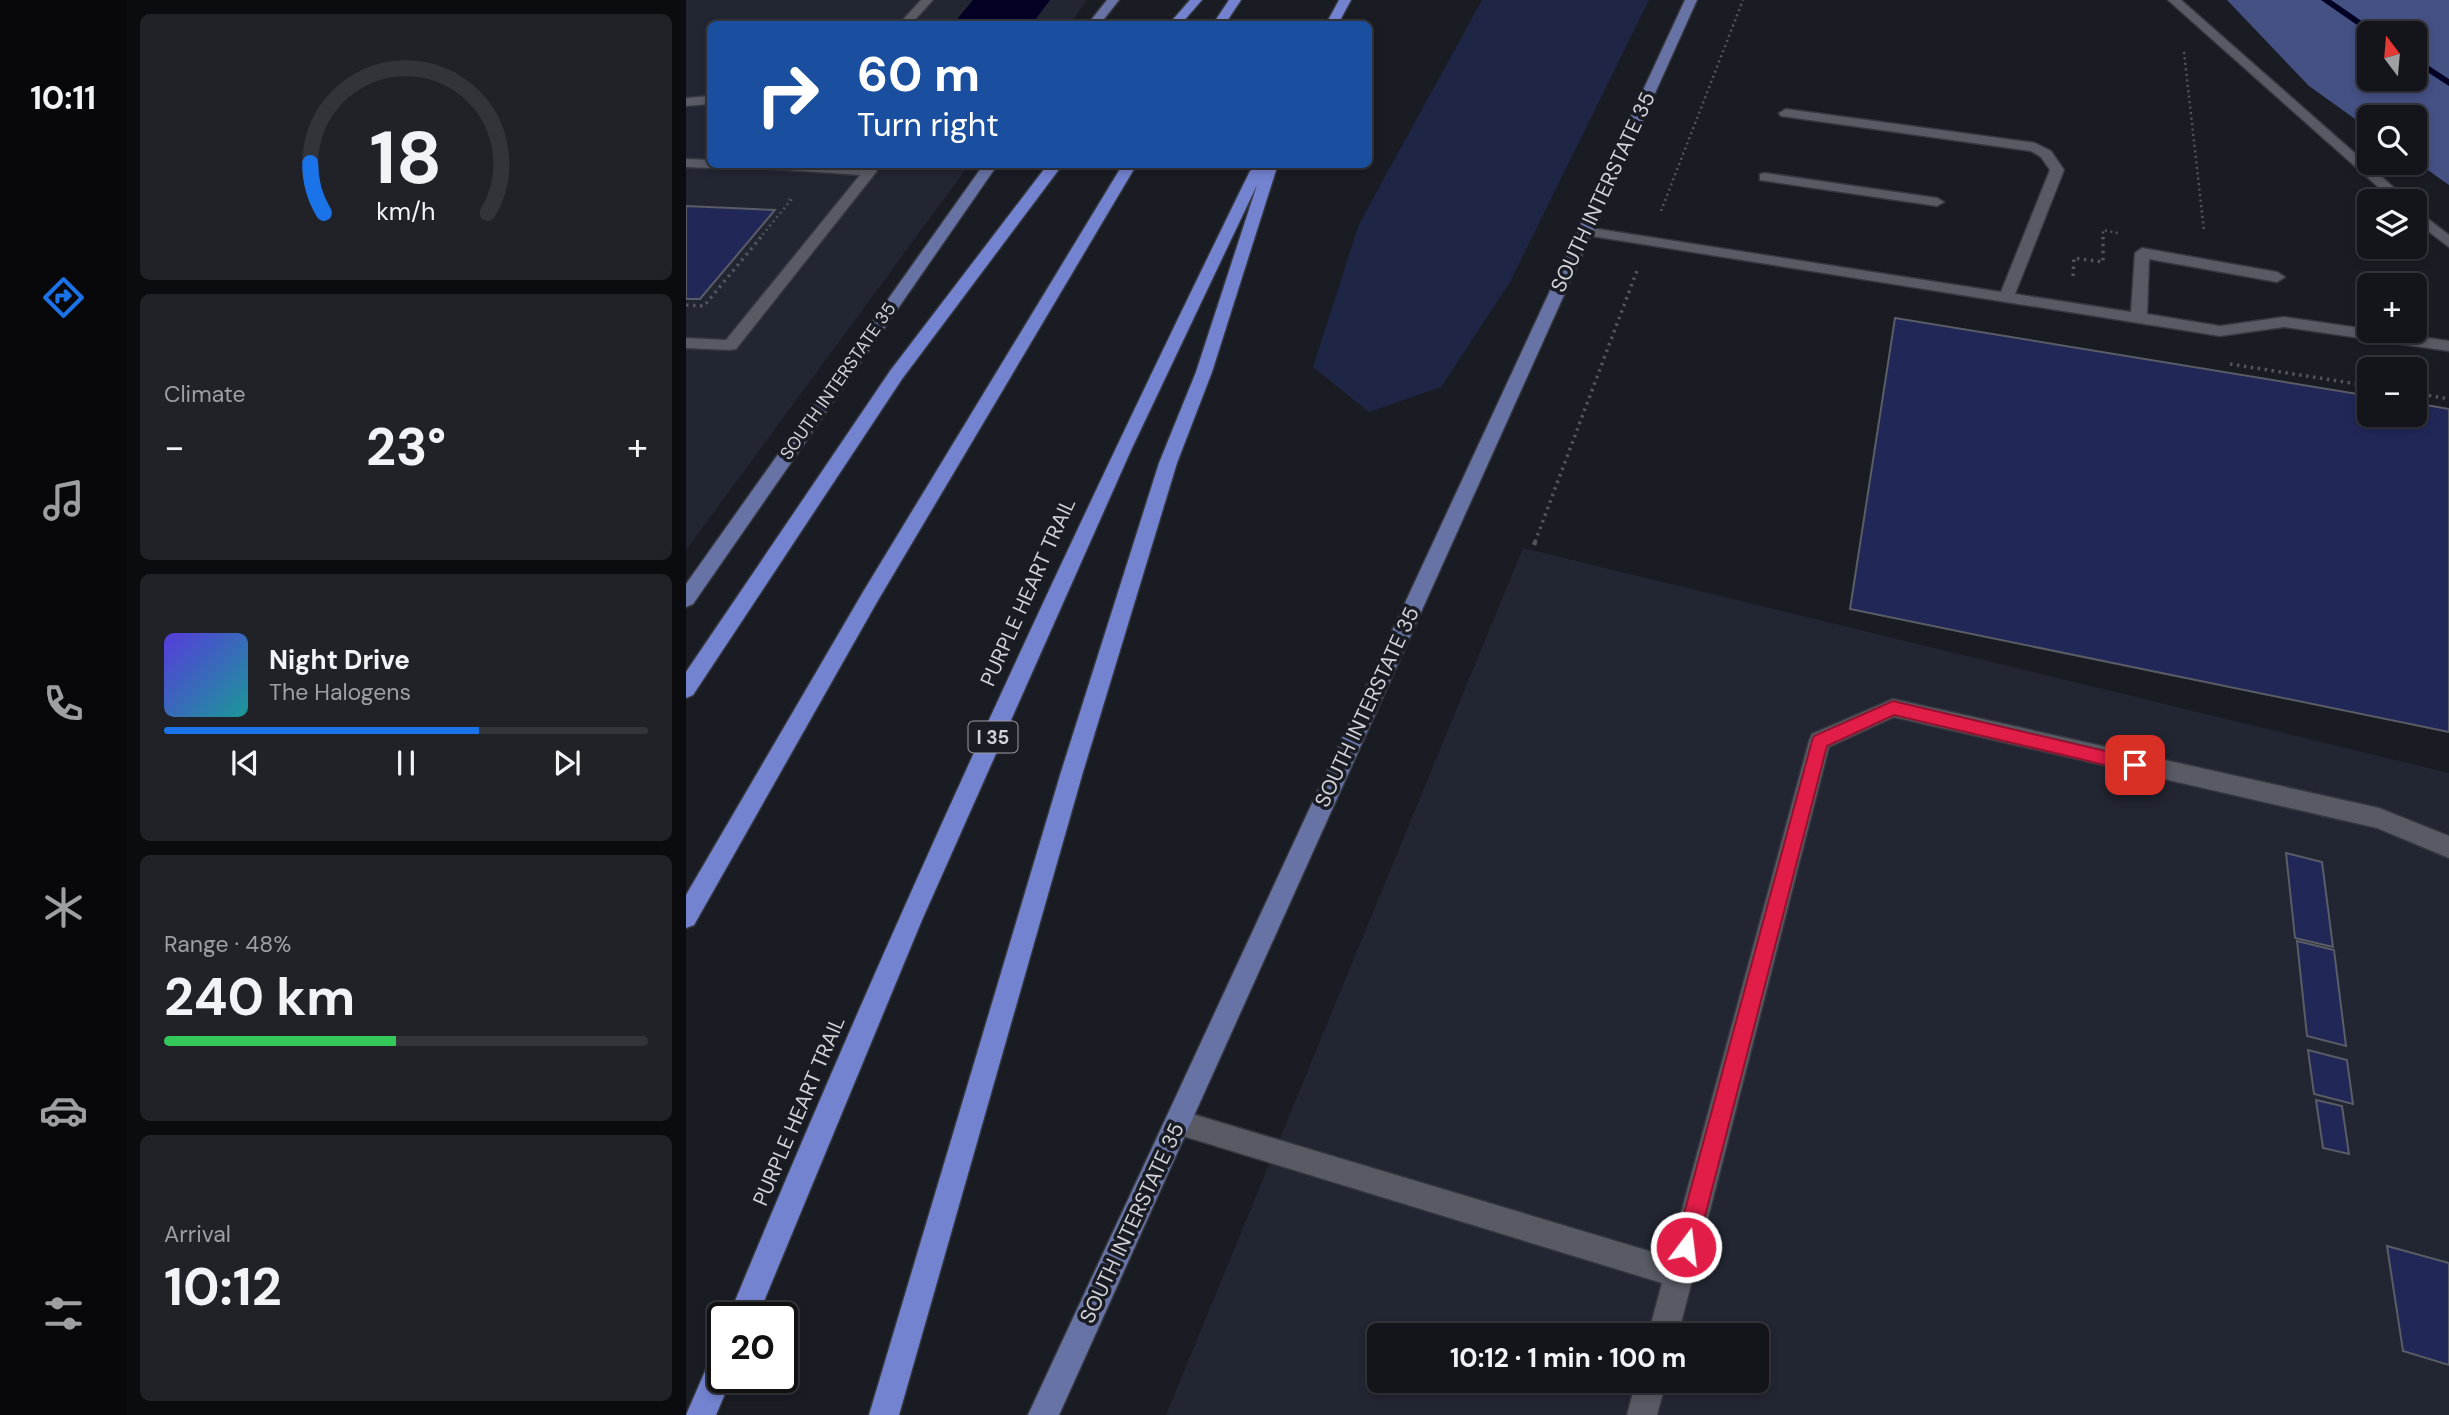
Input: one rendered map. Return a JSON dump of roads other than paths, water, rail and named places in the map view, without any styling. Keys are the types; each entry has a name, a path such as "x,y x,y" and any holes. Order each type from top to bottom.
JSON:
{"highway":[{"path":"1178,21 1196,0"},
{"path":"1221,21 1235,0"},
{"path":"1334,21 1345,0"},
{"path":"686,688 896,375 1053,168"},
{"path":"686,917 870,597 1128,168"},
{"name":"PURPLE HEART TRAIL","path":"749,1302 912,916 1124,448 1258,168"},
{"path":"884,1415 1072,772 1168,463 1204,372 1270,168"},
{"path":"701,1415 710,1393"}],"main road":[{"path":"1096,21 1113,0"},
{"name":"SOUTH INTERSTATE 35","path":"1043,1415 1691,0"},
{"name":"SOUTH INTERSTATE 35","path":"686,599 988,168"}],"lane":[{"path":"908,21 927,0"},
{"path":"2174,0 2388,189"},
{"path":"686,102 707,100"},
{"path":"686,108 707,108"},
{"path":"1786,113 2035,147 2046,154 2057,170 2006,298"},
{"path":"686,163 707,164"},
{"path":"686,343 730,345 870,171 807,168"},
{"path":"1765,177 1937,202"},
{"path":"2427,224 2449,243"},
{"path":"1585,231 2220,331 2284,322 2449,346"},
{"path":"2139,318 2142,253 2277,277"},
{"path":"1666,1323 1820,741 1893,708 2379,818 2449,846"},
{"path":"1179,1123 1679,1274"},
{"path":"1642,1415 1648,1393"}],"waterway":[{"path":"2325,0 2357,22"},
{"path":"2427,68 2449,83"}]}
